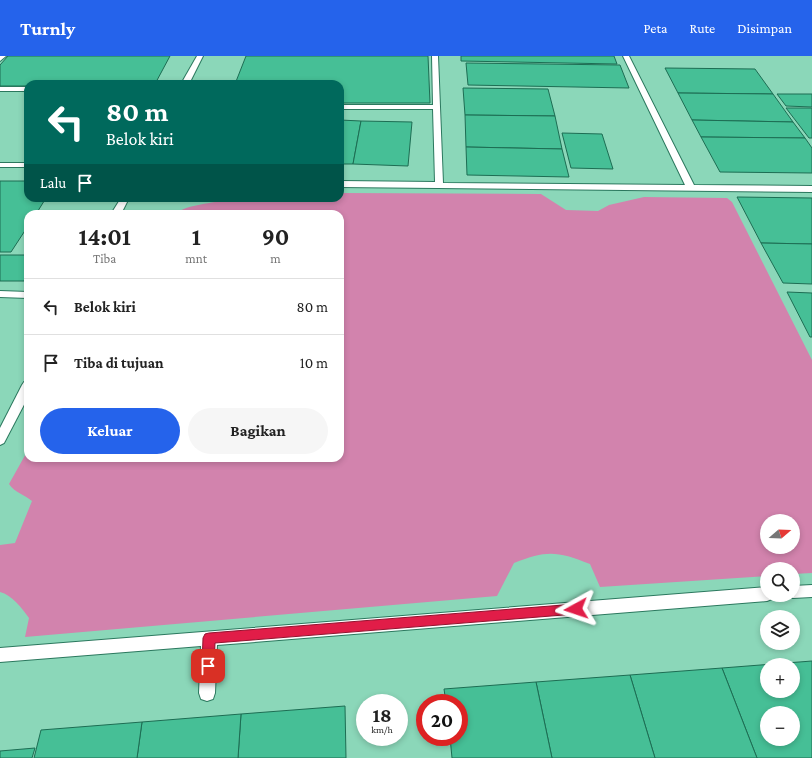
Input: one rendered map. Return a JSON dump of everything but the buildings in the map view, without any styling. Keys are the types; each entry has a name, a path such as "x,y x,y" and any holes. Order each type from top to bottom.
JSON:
{"lane":[{"path":"0,59 3,56"},
{"path":"187,80 200,56"},
{"path":"435,56 439,186"},
{"path":"626,56 691,188"},
{"path":"0,89 24,89"},
{"path":"344,107 436,107"},
{"path":"0,165 24,165"},
{"path":"344,184 812,189"},
{"path":"0,294 24,295"},
{"path":"0,440 24,393"},
{"path":"800,592 812,591"},
{"path":"0,654 760,595"},
{"path":"207,693 209,638"}],"shaded area":[{"path":"344,193 541,194 566,210 598,211 609,205 644,197 727,198 732,202 812,360 812,573 800,574 800,562 760,562 760,576 600,587 590,564 560,555 544,554 514,563 497,596 25,637 29,618 13,599 0,592 0,545 15,543 32,501 9,484 24,457 24,462 344,462 344,210 181,210 215,202 344,202"}],"route":[{"path":"208,666 209,638 576,609"}]}
